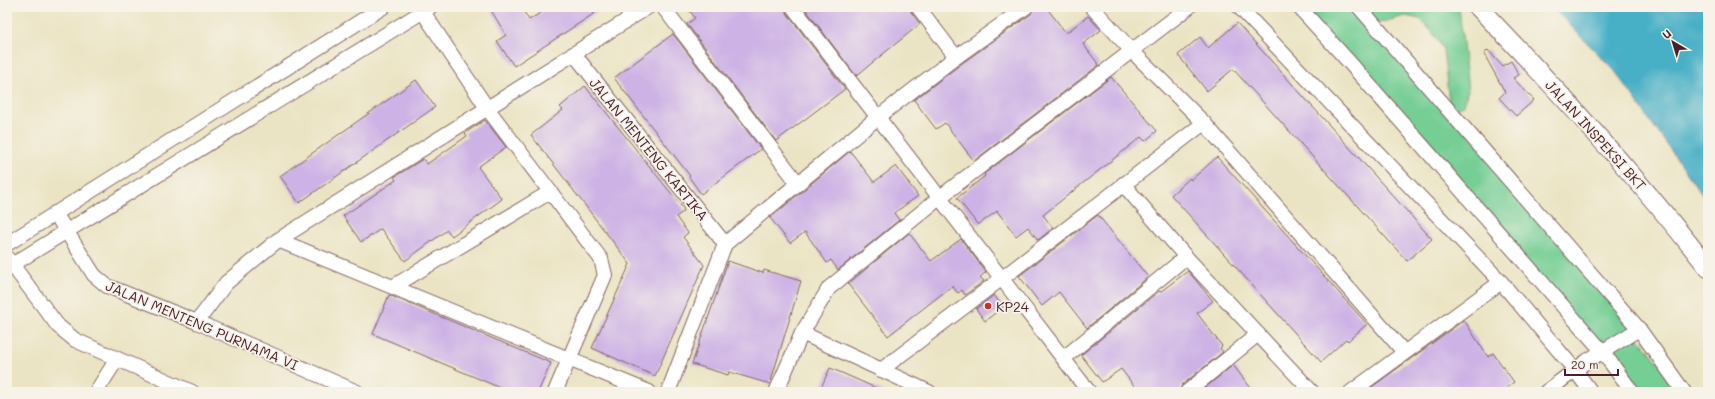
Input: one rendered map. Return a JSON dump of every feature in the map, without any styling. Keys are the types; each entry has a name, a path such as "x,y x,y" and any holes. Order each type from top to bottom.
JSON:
{"street":[{"path":"7,244 383,7"},
{"path":"197,322 226,283 278,240 648,7"},
{"path":"663,7 797,182"},
{"path":"793,7 1001,280 1064,358 1089,392"},
{"path":"918,7 956,57"},
{"path":"668,392 725,244 797,182 877,118 956,57 1026,7"},
{"path":"1092,7 1131,50 1204,123 1404,352"},
{"path":"776,392 802,333 829,288 939,198 1189,7"},
{"path":"1239,7 1501,282 1575,370 1591,392"},
{"path":"1298,7 1356,68 1603,352 1632,392"},
{"path":"1359,7 1639,329 1684,392"},
{"name":"JALAN INSPEKSI BKT","path":"1478,7 1533,63 1605,142 1662,209 1708,268"},
{"path":"192,392 75,340 58,326 8,264 66,232 427,9 487,108 601,259 605,275 555,392"},
{"name":"JALAN MENTENG KARTIKA","path":"574,54 725,244"},
{"path":"881,370 1001,280 1122,184 1204,123"},
{"path":"1122,184 1186,257 1312,392"},
{"path":"394,286 550,192"},
{"name":"JALAN MENTENG PURNAMA VI","path":"55,213 98,280 107,286 197,322 358,392"},
{"path":"278,240 394,286 649,392"},
{"path":"1064,358 1186,257"},
{"path":"1351,392 1501,282"},
{"path":"1546,392 1587,361 1639,329"},
{"path":"802,333 929,392"},
{"path":"1187,392 1258,334"},
{"path":"96,392 117,359"}],"green space":[{"path":"1298,7 1355,7 1505,175 1683,392 1634,392"},
{"path":"1359,7 1459,7 1468,90 1463,106 1450,111 1443,49 1433,33 1420,19 1405,16 1375,24"}],"water":[{"path":"1552,7 1701,7 1708,16 1708,203 1615,71"}],"building":[{"path":"489,7 521,7 529,20 550,7 604,7 514,66 497,41 506,35"},
{"path":"687,7 785,7 786,12 845,89 776,141 687,24 695,18"},
{"path":"804,7 910,7 911,12 920,24 856,76"},
{"path":"1034,7 1046,7 1066,33 1088,16 1101,30 1083,44 1099,65 974,161 945,123 936,129 914,100 1031,14"},
{"path":"1237,23 1432,239 1407,261 1233,69 1207,91 1178,55 1200,37 1208,48"},
{"path":"673,34 761,149 701,194 689,177 690,176 614,78"},
{"path":"1488,50 1502,66 1511,61 1519,75 1513,78 1534,100 1516,116 1499,98 1505,92 1484,54"},
{"path":"1111,77 1157,131 1145,141 1141,137 1043,215 1053,228 1038,240 1028,227 1016,236 997,211 978,225 957,198 985,176 984,174"},
{"path":"416,80 435,107 299,203 280,176"},
{"path":"585,86 683,208 684,211 676,217 688,233 683,237 704,265 655,376 592,348 630,264 531,135 563,110 560,107"},
{"path":"485,120 506,147 478,167 502,199 452,236 447,230 405,261 381,229 361,242 343,216 396,180 394,177 423,159 427,164 467,136 465,133"},
{"path":"850,151 874,182 896,166 918,196 894,213 899,220 838,270 831,260 827,263 805,232 790,243 770,218"},
{"path":"1217,157 1367,324 1348,341 1346,339 1321,362 1171,195"},
{"path":"1098,215 1148,277 1087,328 1059,292 1042,306 1019,276"},
{"path":"909,233 931,261 961,239 986,272 980,277 984,281 965,295 962,290 958,293 952,286 888,336 848,284"},
{"path":"728,261 763,273 764,270 801,281 770,384 729,372 728,375 692,364"},
{"path":"1188,271 1213,301 1197,313 1222,346 1220,348 1223,352 1182,385 1179,392 1139,392 1121,369 1102,382 1081,355 1159,291 1160,292"},
{"path":"389,295 551,363 538,392 510,392 373,334"},
{"name":"KP24","path":"994,295 1003,307 985,321 976,309"},
{"path":"1464,320 1488,357 1493,353 1514,382 1501,392 1365,392"},
{"path":"1233,365 1254,392 1200,392"},
{"path":"830,368 842,373 885,392 819,392"}],"place":[{"name":"KP24","path":"988,306"}]}
